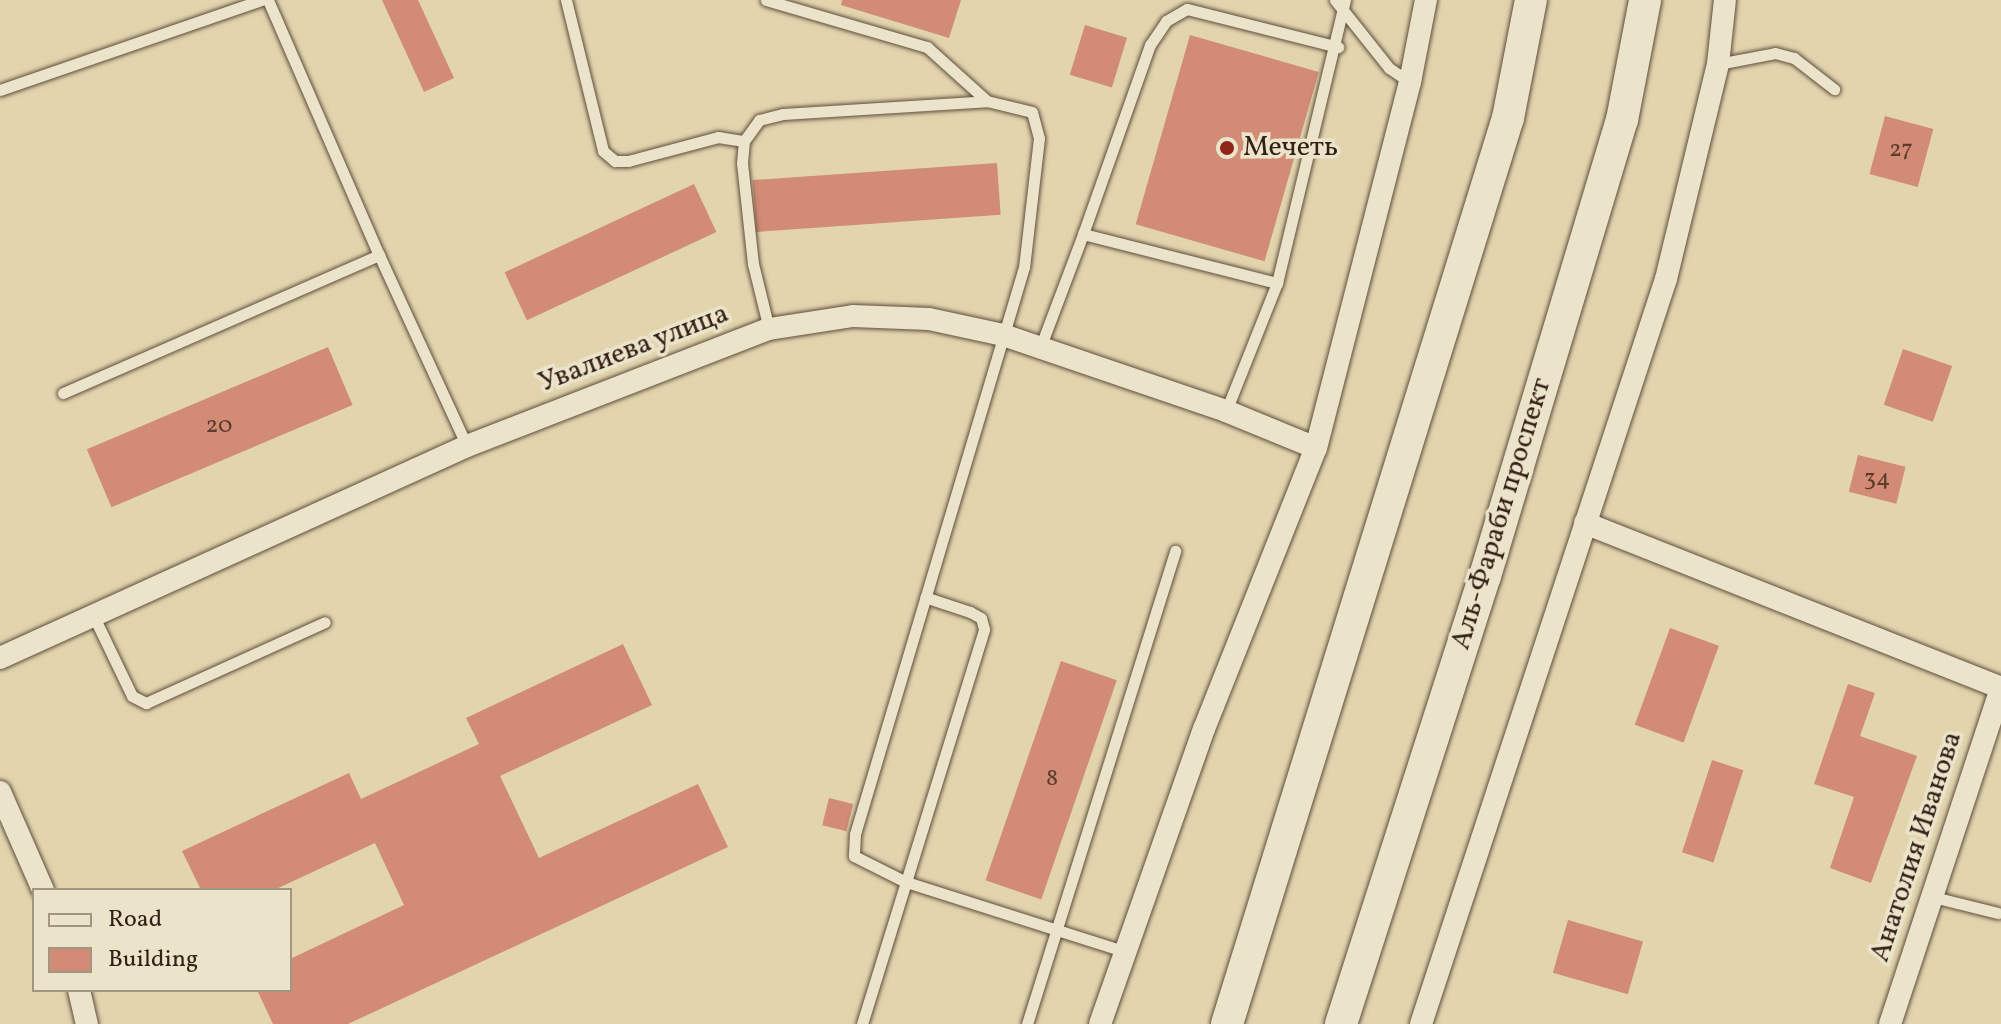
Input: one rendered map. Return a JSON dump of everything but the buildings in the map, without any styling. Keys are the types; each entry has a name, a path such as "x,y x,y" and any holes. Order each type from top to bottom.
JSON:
{"street":[{"path":"1100,1024 1204,729 1316,448 1410,82 1426,0"},
{"path":"1227,1024 1504,133 1531,0"},
{"name":"Аль-Фараби проспект","path":"1341,1024 1485,576 1617,135 1645,0"},
{"path":"1421,1024 1666,279 1718,64 1725,0"},
{"name":"Увалиева улица","path":"0,658 95,619 467,446 769,329 853,316 929,319 1003,335 1226,411 1316,448"},
{"path":"1585,523 2001,688"},
{"name":"Анатолия Иванова","path":"1890,1024 2001,688"},
{"path":"0,792 42,888"},
{"path":"79,992 87,1024"}],"lane":[{"path":"0,90 265,0 467,446"},
{"path":"566,0 603,151 615,161 628,161 718,137 744,141"},
{"path":"766,0 927,47 987,101"},
{"path":"1342,3 1389,68 1410,82"},
{"path":"1226,411 1277,283 1338,47 1342,3"},
{"path":"1040,348 1150,45 1166,21 1187,9 1338,47"},
{"path":"1718,64 1775,53 1794,58 1834,89"},
{"path":"769,329 753,264 744,141 759,120 783,114 987,101 1032,112 1039,138 1024,267 855,834 854,856 906,882 1124,951"},
{"path":"1083,234 1277,283"},
{"path":"63,393 379,255"},
{"path":"1027,1024 1175,551"},
{"path":"862,1024 984,629 981,618 970,612 925,597"},
{"path":"95,619 132,696 146,703 325,622"},
{"path":"1933,897 1998,913"}],"place":[{"name":"Мечеть","path":"1227,148"}]}
